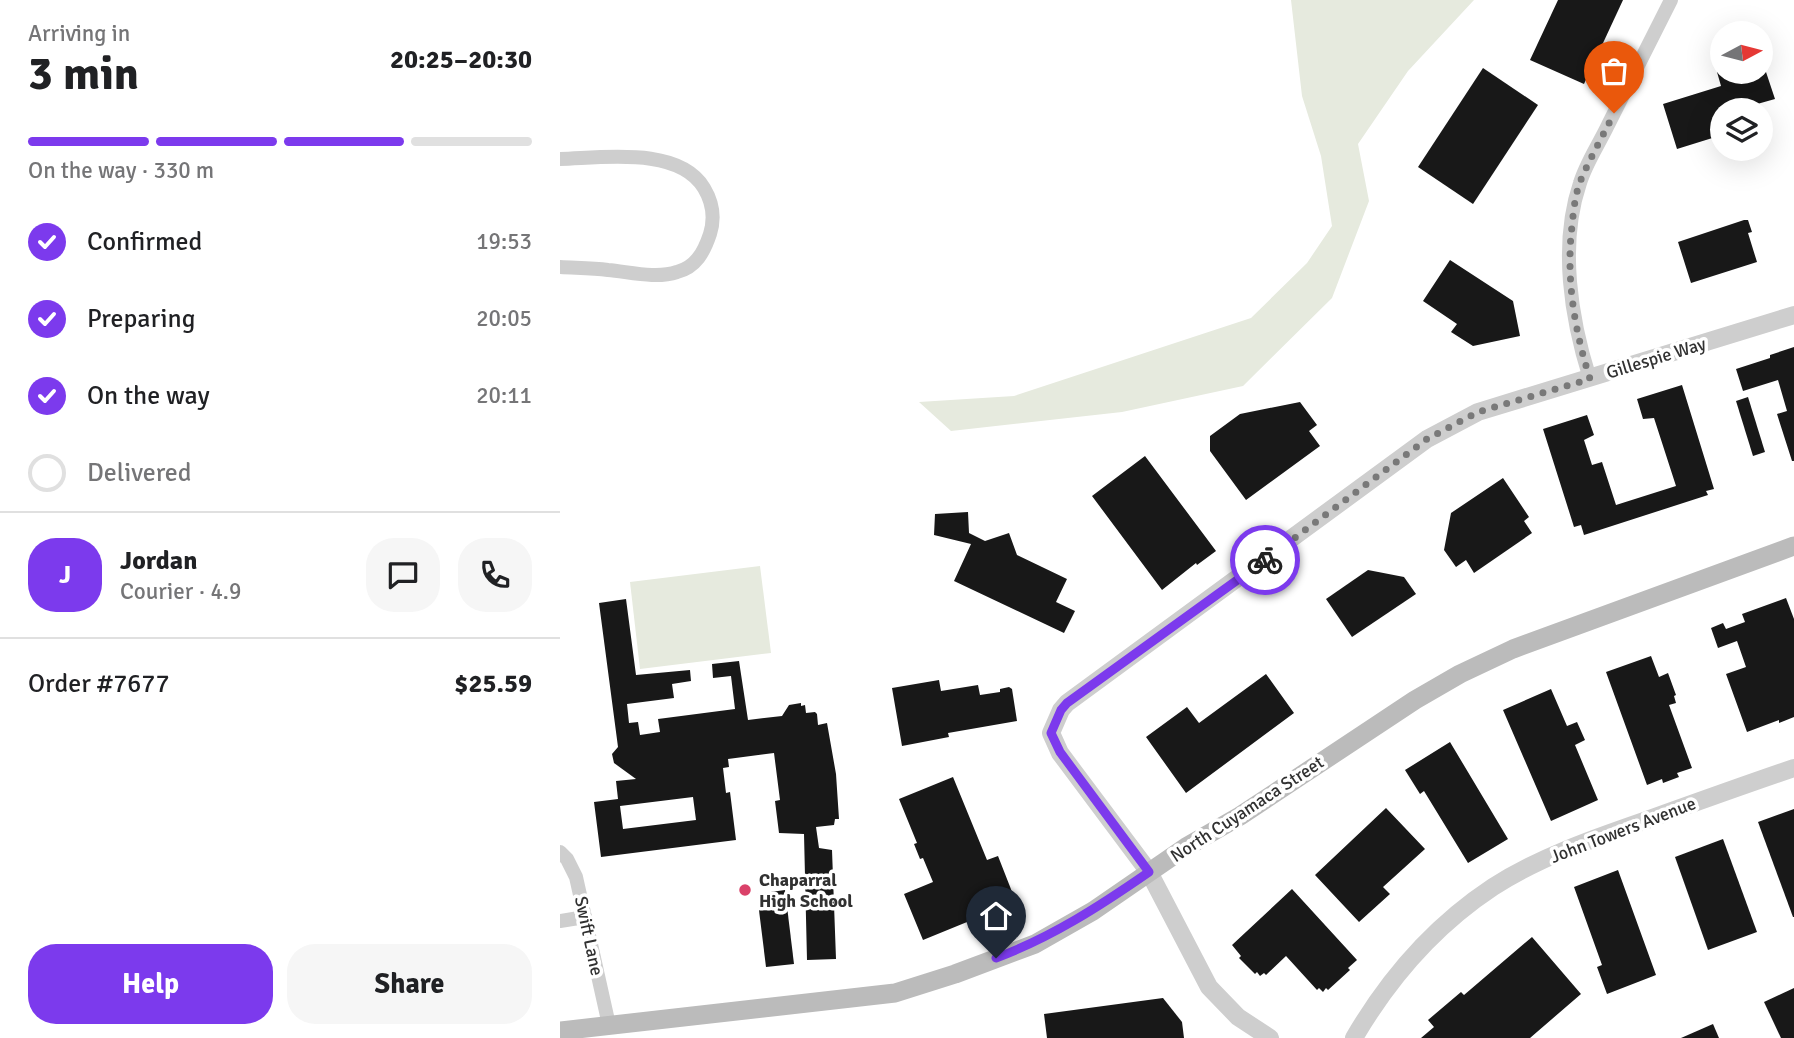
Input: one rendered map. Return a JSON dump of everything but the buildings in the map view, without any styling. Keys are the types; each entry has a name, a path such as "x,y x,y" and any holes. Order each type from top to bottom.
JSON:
{"main road":[{"name":"North Cuyamaca Street","path":"560,1031 610,1031 895,993 1035,944 1093,911 1415,700 1460,674 1513,649 1794,546"}],"street":[{"path":"1590,379 1572,305 1569,267 1573,218 1580,183 1671,0"},
{"path":"560,159 664,160 685,168 701,183 710,201 713,222 697,262 679,272 643,274 560,267"},
{"name":"Gillespie Way","path":"1149,872 1060,752 1051,733 1067,703 1427,439 1478,412 1794,315"},
{"name":"John Towers Avenue","path":"1354,1038 1399,969 1448,922 1493,887 1562,850 1794,768"},
{"name":"Swift Lane","path":"560,852 567,859 576,877 610,1031"},
{"path":"1149,872 1209,987 1238,1017 1270,1038"},
{"path":"560,921 585,918"}],"shaded area":[{"path":"1291,0 1474,0 1408,71 1358,144 1369,201 1332,298 1243,386 1122,412 951,431 919,402 1014,396 1251,318 1307,263 1332,226 1321,156 1302,96"},
{"path":"760,566 771,653 640,669 630,582"}],"way so far":[{"path":"1265,560 1427,439 1478,412 1590,379 1572,305 1569,267 1573,218 1580,183 1614,113"}],"place":[{"name":"Chaparral High School","path":"745,890"}],"route":[{"path":"996,958 1035,944 1093,911 1149,872 1060,752 1051,733 1061,710 1265,560"}]}
